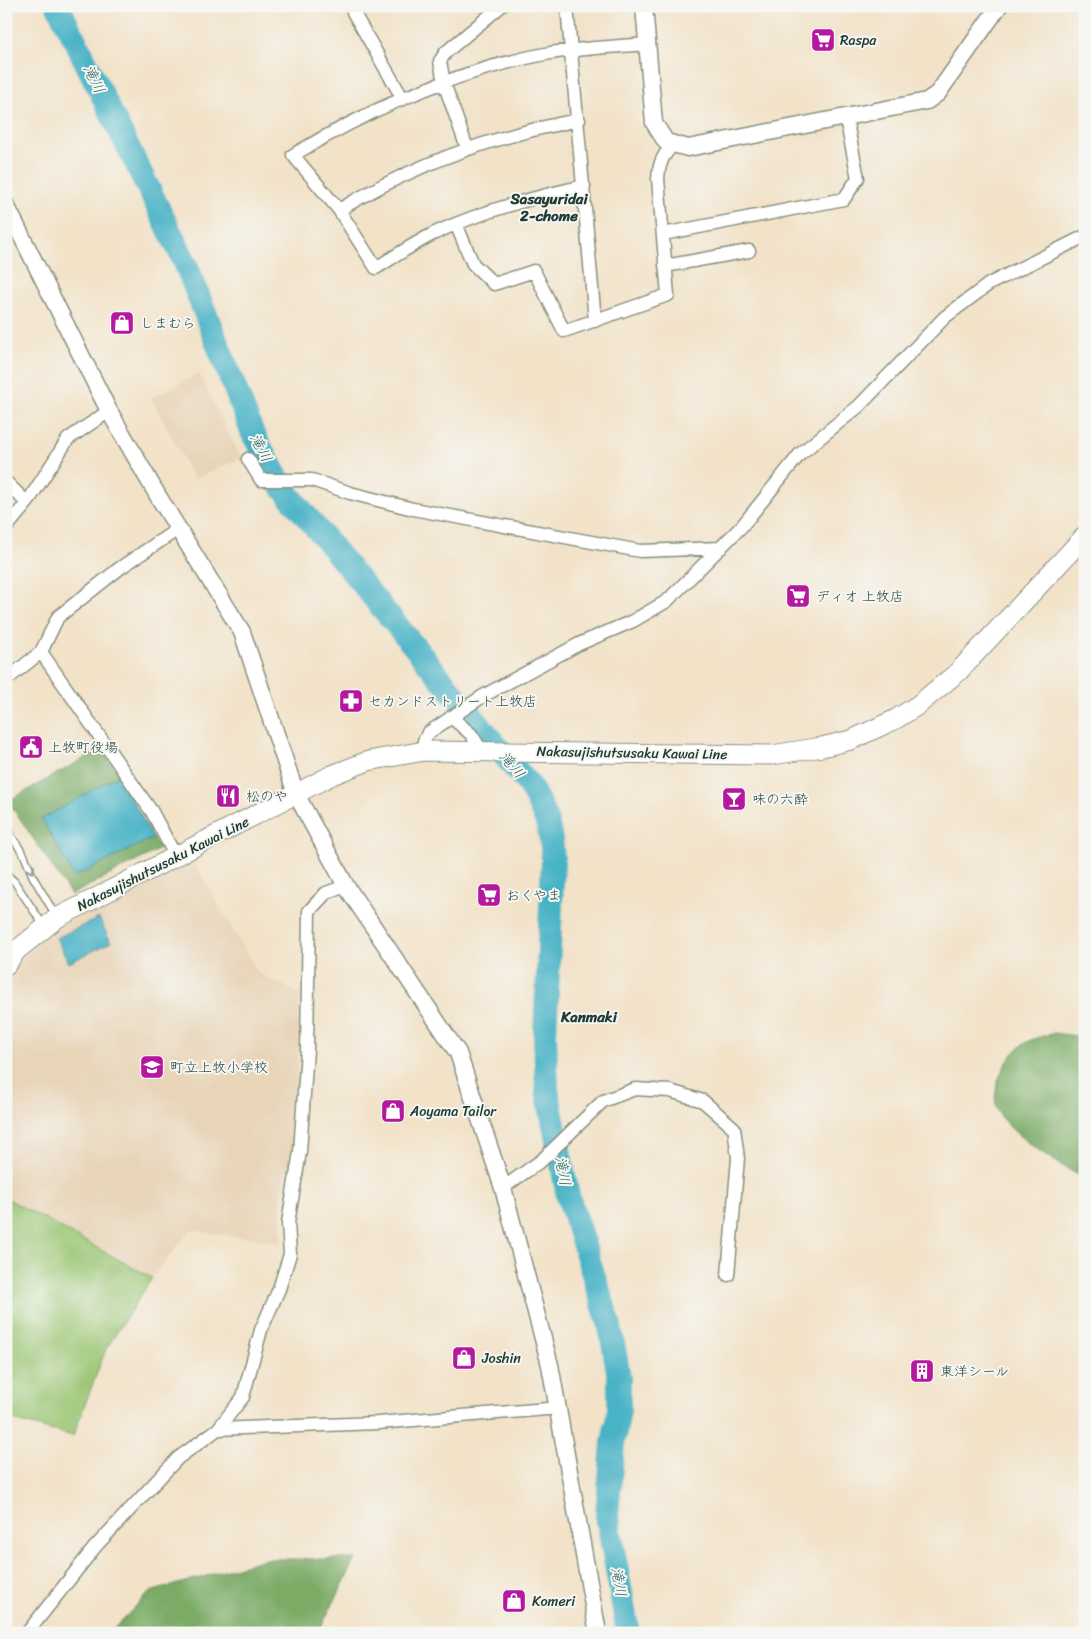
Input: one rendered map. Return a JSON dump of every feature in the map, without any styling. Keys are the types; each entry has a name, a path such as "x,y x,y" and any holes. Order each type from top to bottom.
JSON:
{"main road":[{"name":"Nakasujishutsusaku Kawai Line","path":"6,965 17,950 51,922 332,775 359,764 385,757 424,751 772,755 812,749 851,740 896,719 940,689 1085,536"}],"street":[{"path":"467,148 444,83 440,61 446,52 501,6"},
{"path":"567,6 579,120 595,321"},
{"path":"644,6 654,123 661,137 672,145 688,148 846,118 933,98 999,6"},
{"path":"353,12 403,99"},
{"path":"584,186 517,203 456,224 427,238 376,268 339,210 293,155 343,126 444,83 518,60 572,51 647,44"},
{"path":"663,234 844,199 858,178 846,118"},
{"path":"339,210 399,175 467,148 502,136 579,120"},
{"path":"456,224 474,264 494,284 534,271 564,332 668,295 659,167 663,156 672,145"},
{"path":"6,205 109,411 178,529 242,632 296,794 346,886 458,1053 503,1188 550,1365 598,1633"},
{"path":"424,751 424,741 428,733 484,696 579,644 649,612 681,589 742,526 800,454 859,406 945,317 989,284 1085,236"},
{"path":"666,266 749,250"},
{"path":"6,528 28,503 68,439 109,411"},
{"path":"248,459 262,480 301,478 413,509 640,551 721,548"},
{"path":"6,482 28,503"},
{"path":"6,680 41,652 58,618 120,568 178,529"},
{"path":"41,652 152,812 176,858"},
{"path":"451,717 471,734 482,751"},
{"path":"27,1633 95,1547 178,1458 218,1429 243,1397 261,1330 279,1289 290,1254 288,1223 300,1152 307,1050 309,911 326,894 346,886"},
{"path":"503,1188 542,1160 603,1101 635,1089 670,1091 703,1100 734,1128 738,1158 728,1275"},
{"path":"218,1429 378,1423 559,1408"}],"lane":[{"path":"6,828 24,855 51,922"},
{"path":"6,874 51,922"}],"shaded area":[{"path":"199,374 241,458 194,479 151,398"},
{"name":"町立上牧小学校","path":"191,857 258,973 300,994 295,1140 281,1193 281,1243 190,1230 152,1278 6,1200 6,977 38,940 54,929"}],"green space":[{"path":"101,749 119,775 42,819 74,877 153,838 160,849 71,895 8,801"},
{"path":"1054,1033 1085,1037 1085,1179 1038,1150 1015,1132 1005,1123 996,1105 995,1095 1000,1075 1011,1056 1028,1041"},
{"path":"6,1198 152,1278 106,1349 73,1436 6,1418"},
{"path":"265,1559 356,1559 318,1633 109,1633 150,1592"}],"water":[{"path":"119,775 153,838 74,877 42,819"},
{"path":"99,918 111,942 69,963 56,938"}],"waterway":[{"name":"滝川","path":"58,6 185,262 253,434 283,488 529,785 547,822 553,861 545,1036 547,1090 568,1196 609,1323 619,1378 619,1410 613,1443 607,1515 628,1633"}],"place":[{"name":"Raspa","path":"823,40"},
{"name":"しまむら","path":"122,323"},
{"name":"ディオ 上牧店","path":"798,596"},
{"name":"セカンドストリート上牧店","path":"351,701"},
{"name":"上牧町役場","path":"31,747"},
{"name":"松のや","path":"228,796"},
{"name":"味の六酔","path":"734,799"},
{"name":"おくやま","path":"489,895"},
{"name":"町立上牧小学校","path":"152,1067"},
{"name":"Aoyama Tailor","path":"393,1111"},
{"name":"Joshin","path":"464,1358"},
{"name":"東洋シール","path":"922,1371"},
{"name":"Komeri","path":"514,1601"}],"district":[{"name":"Sasayuridai 2-chome","path":"549,208"},
{"name":"Kanmaki","path":"589,1017"}]}
